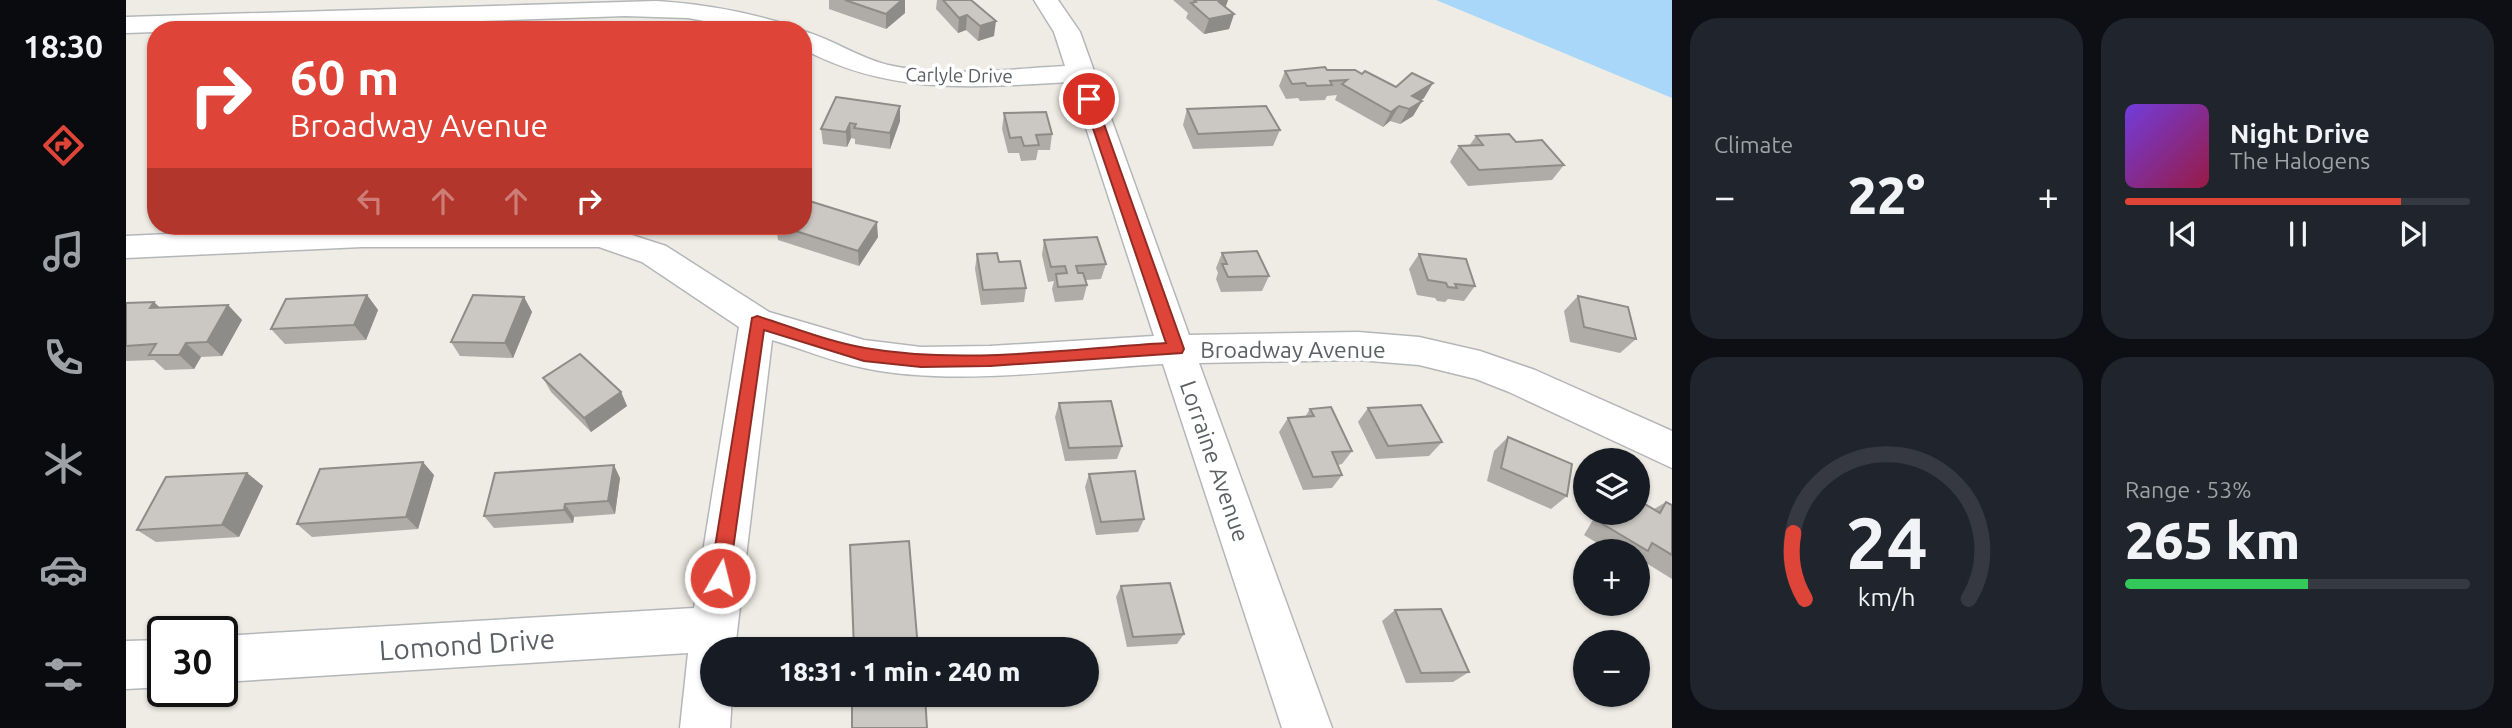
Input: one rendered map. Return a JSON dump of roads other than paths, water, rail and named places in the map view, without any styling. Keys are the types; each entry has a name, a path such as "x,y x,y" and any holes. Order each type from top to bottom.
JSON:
{"street":[{"name":"Lorraine Avenue","path":"1046,0 1067,32 1307,728"},
{"path":"250,21 677,9 747,21"},
{"path":"126,25 147,24"},
{"name":"Carlyle Drive","path":"812,43 863,67 899,75 954,78 1080,73"},
{"name":"Broadway Avenue","path":"126,247 304,235"},
{"name":"Broadway Avenue","path":"554,235 601,236 654,254 757,322 864,354 921,360 990,360 1176,349 1358,346 1447,356 1522,381 1638,432 1672,451"},
{"path":"705,728 713,629 757,322"},
{"name":"Lomond Drive","path":"238,658 713,629"},
{"path":"126,665 147,664"}],"water":[{"path":"1436,0 1672,0 1672,98"}]}
